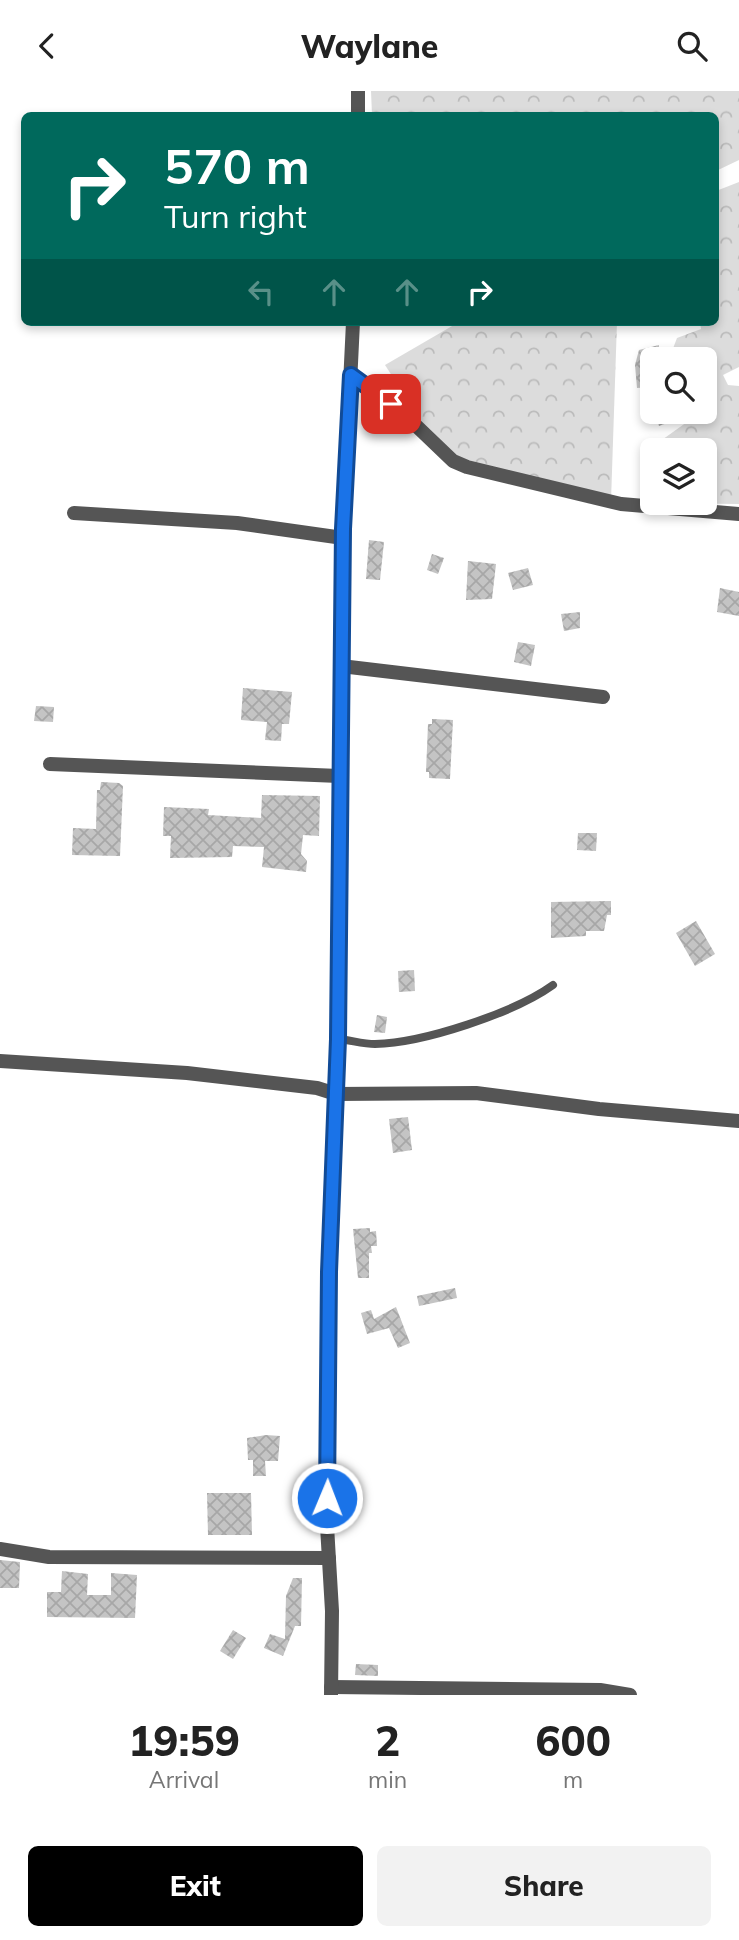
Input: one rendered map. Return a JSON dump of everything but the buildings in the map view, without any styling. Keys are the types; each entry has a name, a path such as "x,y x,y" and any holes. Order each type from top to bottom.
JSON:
{"street":[{"path":"358,91 358,112"},
{"path":"353,326 343,538 338,1039 329,1272 331,1691 600,1690 630,1695"},
{"path":"351,375 396,408 453,461 467,467 621,504 739,514"},
{"path":"75,513 237,523 343,538"},
{"path":"341,666 603,697"},
{"path":"50,764 339,775"},
{"path":"0,1062 187,1073 317,1088 336,1094 476,1093 599,1109 739,1121"},
{"path":"0,1549 49,1557 329,1558"}],"lane":[{"path":"338,1039 374,1044 415,1039 519,1005 553,985"}],"green space":[{"path":"371,91 739,91 739,160 719,170 719,112 372,112"},
{"path":"739,182 739,367 723,375 728,385 739,386 739,504 717,504 717,438 665,438 684,424 717,424 717,347 674,347 677,338 701,329 701,326 719,326 719,190"},
{"path":"452,326 617,326 611,501 457,459 427,430 385,365"}],"route":[{"path":"327,1498 329,1272 340,938 343,529 351,375 391,404"}]}
